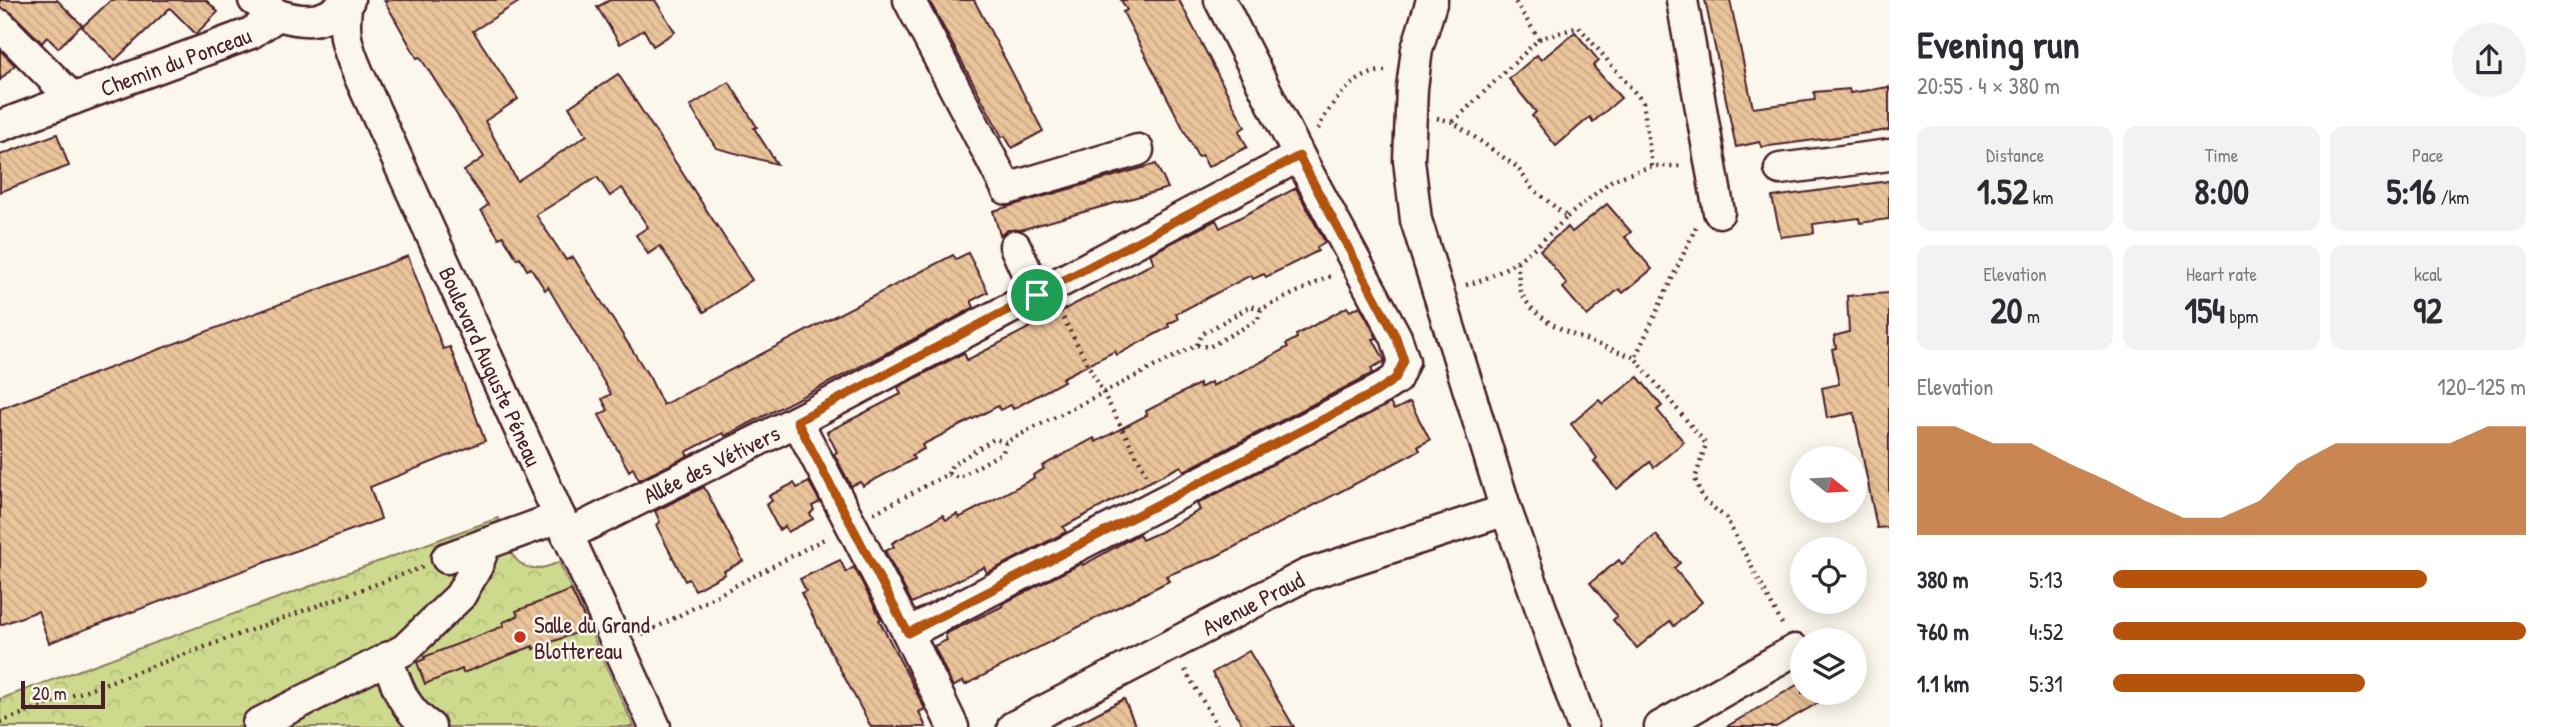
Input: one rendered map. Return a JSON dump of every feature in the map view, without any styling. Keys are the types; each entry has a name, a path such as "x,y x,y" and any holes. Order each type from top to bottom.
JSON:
{"street":[{"path":"909,0 1007,189 1138,150"},
{"path":"908,633 1376,392 1395,379 1404,361 1396,337 1299,156 1220,0"},
{"path":"1432,0 1418,49 1412,88 1409,160 1416,220 1506,510 1583,727"},
{"path":"1682,0 1717,205"},
{"name":"Chemin du Ponceau","path":"0,126 251,33 266,7 304,23 332,14 348,1"},
{"name":"Boulevard Auguste Péneau","path":"348,1 345,42 358,74 655,727"},
{"path":"0,25 73,99"},
{"path":"1780,169 1889,155"},
{"name":"Allée des Vétivers","path":"447,558 485,544 564,526 797,421 1299,156"},
{"path":"1015,246 1043,292"},
{"path":"797,421 908,633 953,727"},
{"name":"Avenue Praud","path":"1013,727 1306,575 1506,510"},
{"path":"258,724 404,650 460,596 478,566 485,544"},
{"path":"1660,727 1790,653"},
{"path":"387,658 399,694 421,721 430,727"}],"path":[{"path":"1514,0 1539,39"},
{"path":"1567,217 1532,188 1517,167 1453,122 1539,39 1579,27 1643,102 1652,166"},
{"path":"1316,131 1326,111 1350,86 1377,71 1388,71"},
{"path":"1439,293 1486,280 1526,257 1567,217 1612,180 1652,166 1710,165"},
{"path":"1636,358 1706,207 1717,205"},
{"path":"1517,262 1522,294 1541,317 1554,327 1636,358 1706,444 1695,479 1703,499 1726,517 1790,640"},
{"path":"1197,345 1202,334 1251,306 1261,309 1357,264"},
{"path":"1043,292 1161,503"},
{"path":"631,641 948,474 952,465 994,439 1006,442 1197,345 1209,347 1258,320 1261,309"},
{"path":"948,474 958,478 1003,452 1006,442"},
{"path":"0,722 447,558"},
{"path":"1171,645 1218,727"}],"green space":[{"path":"498,518 511,552 524,566 545,567 559,562 634,727 0,727 0,699"}],"building":[{"path":"0,0 57,0 82,25 58,48 47,37 42,43 12,13 0,8"},
{"path":"111,0 206,0 218,12 196,34 170,8 115,60 82,27"},
{"path":"384,0 522,0 473,31 518,99 485,121 517,181 587,135 569,107 618,74 752,280 704,312 660,246 648,254 636,235 648,227 622,188 610,196 597,177 536,215 566,260 573,257 650,378 663,405 953,255 956,259 968,253 988,292 971,301 974,307 949,321 725,436 723,433 686,452 688,456 639,480 633,468 629,471 599,415 608,410 602,399 611,394 548,287 545,290 531,268 527,270 520,257 517,259 503,236 499,238 481,210 488,205 464,171 484,157 420,57 417,58"},
{"path":"610,0 655,0 675,32 653,46 644,30 620,44 597,7"},
{"path":"929,0 974,0 1043,131 1012,148 1005,136 1002,137"},
{"path":"1121,0 1179,0 1245,127 1239,131 1247,147 1208,167 1202,155 1198,157 1123,12 1127,10"},
{"path":"1705,0 1730,0 1753,108 1815,100 1814,92 1849,89 1850,93 1889,87 1889,130 1762,147 1760,142 1736,147"},
{"path":"1575,32 1599,61 1593,66 1621,98 1593,122 1590,117 1556,146 1532,116 1536,112 1509,79 1537,55 1541,60"},
{"path":"0,50 15,65 0,80"},
{"path":"729,82 777,164 716,148 690,106"},
{"path":"57,134 69,166 0,192 0,155"},
{"path":"1156,164 1168,188 1020,230 1008,230 1000,235 993,211"},
{"path":"1889,181 1889,219 1860,223 1859,218 1813,224 1814,233 1781,237 1772,197"},
{"path":"1296,188 1325,242 1317,247 1318,251 1266,277 1264,274 1253,279 1251,275 1176,314 1178,319 1168,324 1169,327 1117,355 1115,351 1062,378 1064,381 1013,409 1011,405 1000,410 998,406 922,445 924,449 912,455 914,459 863,486 860,482 851,486 834,454 837,452 827,432 901,394 898,387 964,353 967,360 1154,263 1150,254 1216,220 1220,228"},
{"path":"1607,204 1631,232 1625,237 1652,269 1623,293 1619,289 1587,316 1563,288 1567,284 1540,250 1568,227 1572,232"},
{"path":"408,256 443,349 450,347 485,441 370,487 381,519 49,643 38,611 0,625 0,409"},
{"path":"1889,293 1889,527 1877,528 1867,478 1867,446 1861,446 1854,413 1827,418 1822,388 1839,384 1832,349 1836,348 1834,336 1849,332 1847,296"},
{"path":"1360,306 1377,338 1373,339 1385,361 1371,368 1373,373 1184,471 1181,466 1131,491 1063,527 1066,532 987,573 984,567 912,603 885,551 894,547 892,543 943,515 946,520 957,514 959,518 1034,478 1033,475 1044,469 1042,466 1094,438 1096,442 1147,415 1146,411 1199,384 1200,388 1211,382 1212,386 1259,363 1288,347 1286,344 1297,338 1296,335 1347,307 1350,311"},
{"path":"1638,377 1662,406 1657,410 1684,442 1654,467 1650,462 1617,489 1594,461 1597,458 1571,424 1599,400 1603,404"},
{"path":"1410,402 1430,440 1418,446 1420,450 1217,556 1166,576 1169,581 965,685 963,681 953,687 934,646 947,640 945,634 1139,534 1142,540 1160,532 1200,510 1197,504 1390,403 1394,410"},
{"path":"809,482 820,502 812,506 814,510 810,514 813,519 788,532 785,526 779,530 766,505 772,501 769,496 794,483 797,488"},
{"path":"704,487 743,561 695,590 689,579 685,581 656,525 660,522 655,511"},
{"path":"1656,535 1680,563 1674,568 1702,602 1674,626 1670,621 1637,648 1613,620 1617,616 1590,583 1619,560 1622,564"},
{"path":"840,560 846,572 854,567 881,619 879,620 925,709 919,712 926,727 871,727 831,652 801,593 806,591 800,579"},
{"name":"Salle du Grand Blottereau","path":"571,590 589,628 463,673 462,669 425,684 417,662 425,659 424,657 504,626 503,622 518,616 516,611"},
{"path":"1249,651 1294,727 1244,727 1212,673"},
{"path":"1790,689 1790,705 1814,705 1776,727 1726,727"},
{"path":"1124,699 1136,727 1071,727"}],"place":[{"name":"Salle du Grand Blottereau","path":"520,637"}],"route":[{"path":"1299,156 1396,337 1404,361 1395,379 1376,392 908,633 797,421 1037,295 1299,156"}]}
